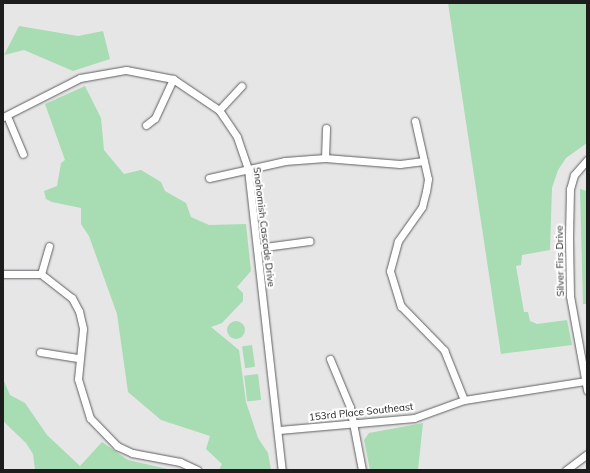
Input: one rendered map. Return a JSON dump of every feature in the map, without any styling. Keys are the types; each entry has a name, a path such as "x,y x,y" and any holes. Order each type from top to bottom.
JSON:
{"street":[{"name":"Snohomish Cascade Drive","path":"5,117 64,85 96,73 126,70 173,79 219,110 237,137 248,169 279,430 282,470"},
{"path":"146,125 155,118 173,79"},
{"path":"219,110 241,86"},
{"path":"5,117 23,154"},
{"path":"416,121 428,179 422,207 398,241 390,271 402,306 444,350 464,400"},
{"path":"325,158 326,128"},
{"path":"209,178 285,161 325,158 400,164 424,161"},
{"name":"Silver Firs Drive","path":"587,160 574,175 570,189 569,238 570,296 587,390"},
{"path":"257,248 310,241"},
{"path":"41,274 49,246"},
{"path":"3,274 41,274 67,294 79,311 83,329 78,358 81,394 90,418 104,435 132,453 180,462 197,470"},
{"path":"40,352 78,358"},
{"path":"330,359 354,424 362,470"},
{"name":"153rd Place Southeast","path":"279,430 414,418 464,400 585,381"},
{"path":"566,470 587,454"}],"green space":[{"path":"448,3 587,3 587,143 566,158 558,170 552,188 550,250 522,255 521,265 516,266 524,312 528,312 530,321 537,324 567,320 572,345 501,354"},
{"path":"19,26 78,36 103,31 110,59 73,71 24,50 4,55"},
{"path":"85,86 101,118 104,150 124,174 141,170 161,182 165,191 186,203 191,217 209,225 246,224 251,271 237,287 243,293 243,301 222,323 211,327 239,350 246,402 258,438 268,453 271,470 219,470 222,464 206,449 210,436 161,420 128,392 117,314 89,236 81,224 81,208 52,202 46,199 44,191 57,186 61,163 65,160 45,104"},
{"path":"580,189 587,191 587,304 583,304"},
{"path":"236,321 242,324 245,330 242,336 236,339 230,336 227,330 230,324"},
{"path":"252,345 255,367 245,368 242,346"},
{"path":"258,374 261,400 247,402 244,376"},
{"path":"3,379 10,395 25,403 47,435 80,466 102,442 128,460 172,470 35,470 33,454 26,443 3,421"},
{"path":"423,423 418,470 370,470 364,440 369,433"}]}
